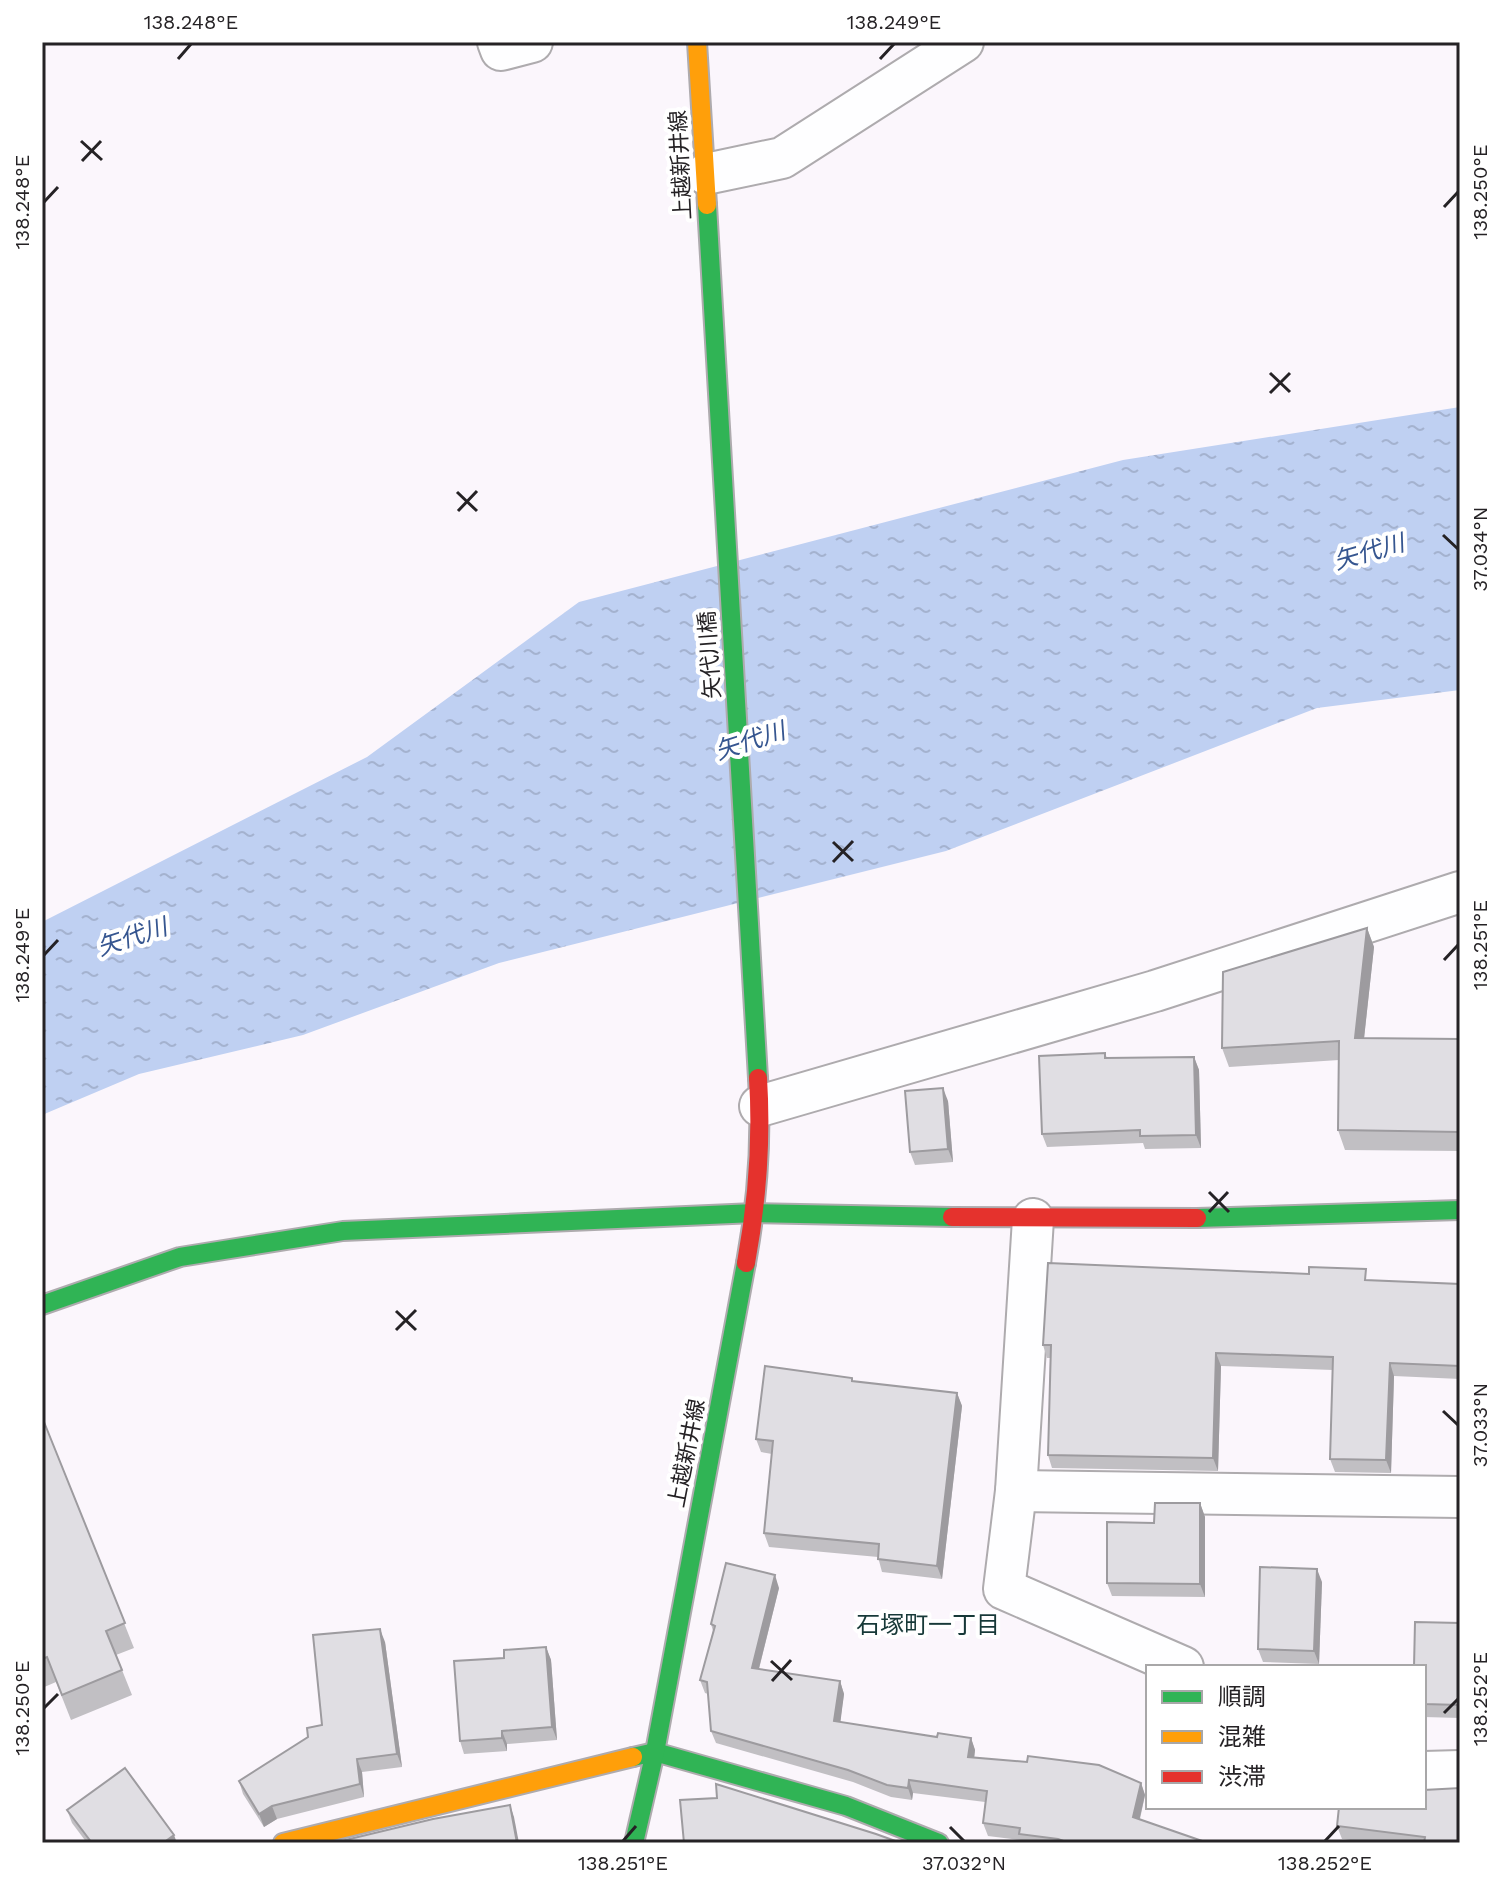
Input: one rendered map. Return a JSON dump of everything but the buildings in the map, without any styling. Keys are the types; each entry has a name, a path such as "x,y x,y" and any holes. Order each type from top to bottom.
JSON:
{"street":[{"path":"498,42 501,50 532,42"},
{"name":"上越新井線","path":"697,42 710,285"},
{"path":"706,174 782,158 963,42"},
{"name":"矢代川橋","path":"710,285 760,1088"},
{"path":"760,1088 1155,991 1460,892"},
{"name":"上越新井線","path":"634,1843 655,1752 755,1213 760,1088"},
{"path":"42,1305 180,1257 343,1231 755,1213 1033,1219 1279,1217 1460,1210"},
{"path":"1033,1219 1016,1491 1004,1589 1178,1665"},
{"path":"1016,1491 1460,1497"},
{"path":"283,1843 655,1752 846,1806 939,1843"},
{"path":"1426,1772 1460,1771"}],"water":[{"name":"矢代川","path":"1460,407 1460,690 1317,708 946,851 499,963 303,1035 139,1074 42,1115 42,922 367,757 579,602 1123,460"}],"traffic: fast":[{"path":"707,205 758,1078"},
{"path":"1197,1218 1460,1210"},
{"path":"42,1305 180,1257 343,1231 755,1213 952,1217"},
{"path":"634,1843 655,1752 746,1263"},
{"path":"633,1757 655,1752 846,1806 939,1843"}],"traffic: slow":[{"path":"697,42 707,205"},
{"path":"283,1843 633,1757"}],"traffic: jam":[{"path":"746,1263 758,1171 758,1078"},
{"path":"952,1217 1197,1218"}],"district":[{"name":"石塚町一丁目","path":"928,1625"}]}
